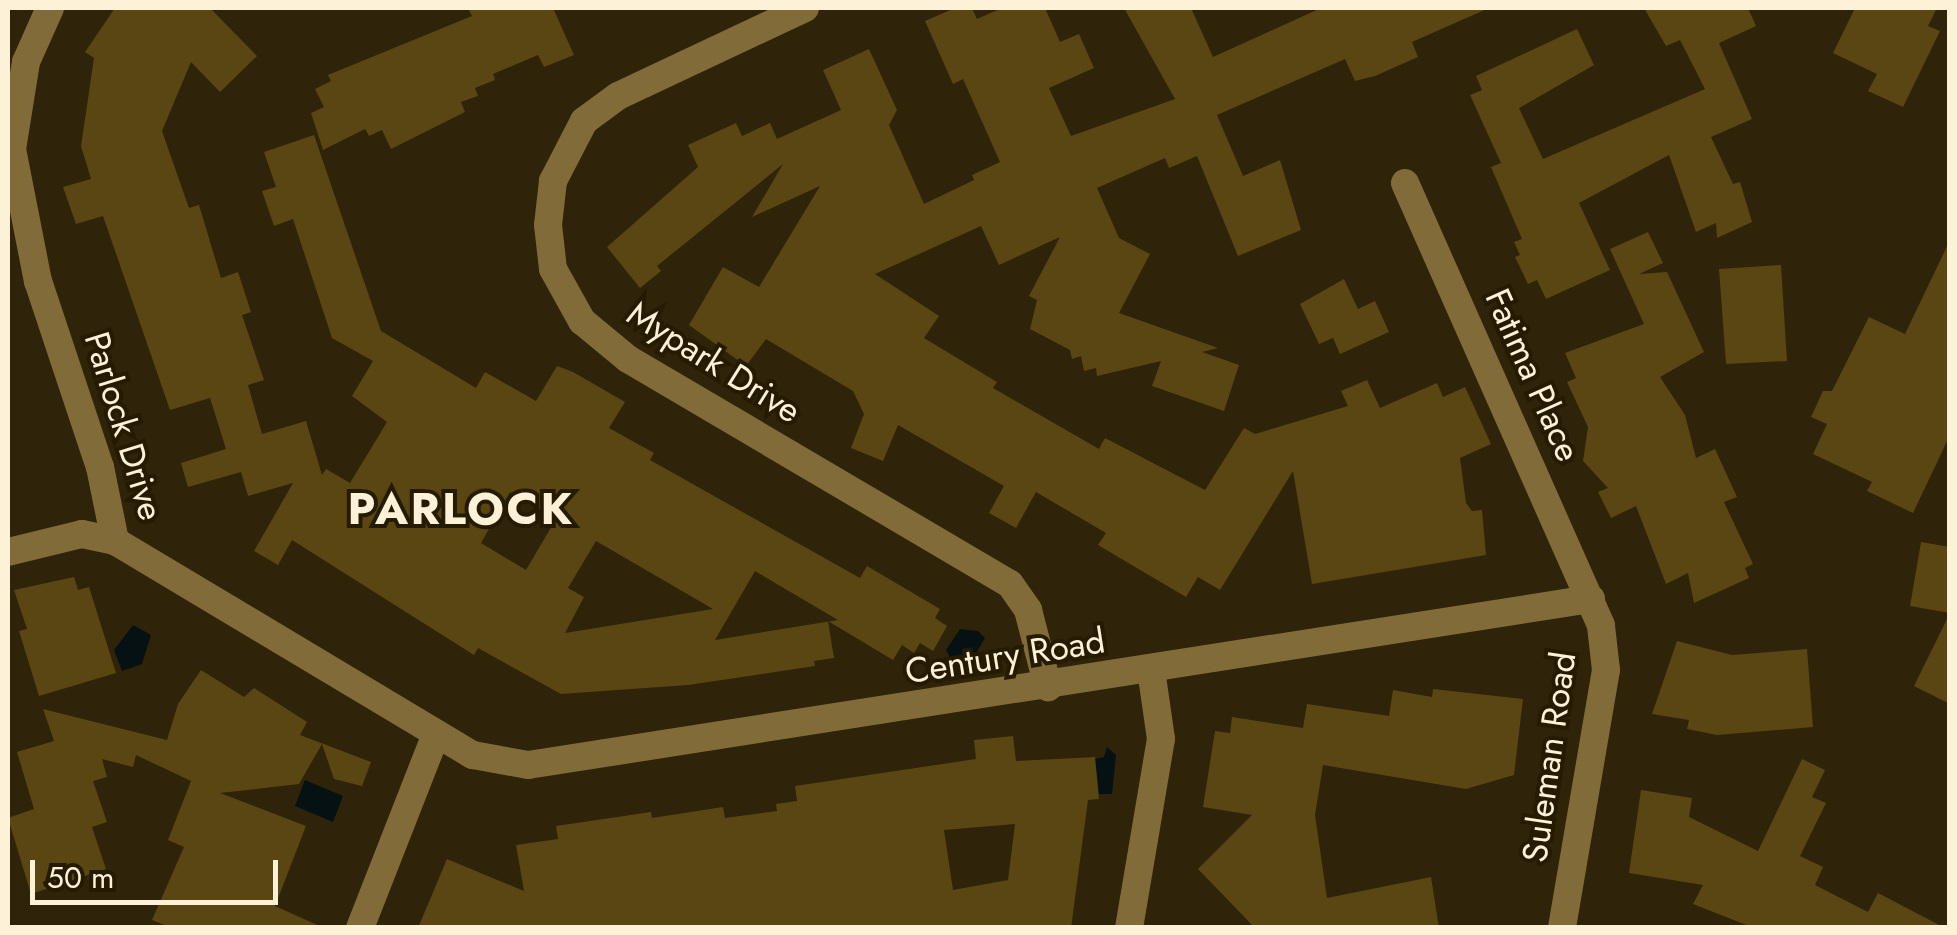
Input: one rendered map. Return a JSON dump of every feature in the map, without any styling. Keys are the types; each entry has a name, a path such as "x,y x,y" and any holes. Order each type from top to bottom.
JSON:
{"street":[{"name":"Parlock Drive","path":"50,8 23,76 12,149 38,281 100,467 115,542 436,734"},
{"name":"Mypark Drive","path":"805,8 618,96 584,121 553,180 548,225 553,269 582,321 628,358 1010,584 1028,610 1048,687"},
{"name":"Fatima Place","path":"1405,183 1591,599"},
{"path":"8,552 82,534 115,542"},
{"name":"Century Road","path":"436,734 502,763 559,764 1591,599"},
{"name":"Suleman Road","path":"1562,928 1606,670 1591,599"},
{"path":"1129,928 1161,739 1150,670"},
{"path":"360,928 436,734"}],"shaded area":[{"path":"133,625 151,635 142,664 122,671 114,650"},
{"path":"960,629 978,631 985,638 975,655 952,662 946,650"},
{"path":"1107,747 1116,755 1112,794 1099,794 1095,759 1104,757"},
{"path":"305,780 343,796 333,822 295,806"}],"building":[{"path":"115,8 210,8 257,56 220,92 191,62 162,131 189,208 199,205 221,278 238,272 251,312 242,315 264,380 248,385 262,434 306,421 322,475 326,469 350,483 387,422 352,396 373,361 332,338 293,219 274,226 262,191 276,187 264,152 314,135 381,331 476,388 485,372 536,401 557,366 625,402 609,428 654,453 650,460 860,578 867,566 940,609 935,618 947,626 933,651 920,643 914,653 902,645 893,660 829,621 838,620 755,571 715,640 828,622 834,658 814,661 815,666 688,685 561,694 478,648 474,655 292,540 278,565 254,551 293,483 248,496 241,472 188,487 181,463 226,449 210,398 170,410 103,216 76,224 63,187 91,179 81,146 94,58 85,52","holes":["510,492 556,519 526,570 481,543","596,541 713,609 565,633 584,597 568,588"]},
{"path":"468,8 553,8 574,55 544,67 538,55 493,74 495,80 475,88 478,96 461,102 465,112 391,149 382,130 369,136 365,129 323,150 311,113 324,107 315,89 331,81 328,75 472,16"},
{"path":"955,8 972,8 977,19 1002,8 1045,8 1060,42 1079,34 1094,68 1049,88 1071,136 1175,99 1124,8 1191,8 1213,57 1321,8 1489,8 1412,42 1418,57 1375,76 1355,81 1345,59 1217,115 1243,176 1280,160 1301,230 1238,256 1197,156 1169,168 1165,158 1097,188 1119,238 1150,254 1119,313 1218,348 1202,352 1239,365 1224,411 1152,386 1161,361 1097,376 1096,368 1084,371 1081,356 1072,359 1070,350 1030,329 1037,300 1029,296 1060,237 999,265 981,226 875,274 939,316 924,338 997,382 993,388 1099,449 1105,438 1205,490 1244,428 1255,434 1348,406 1341,391 1367,380 1380,408 1437,383 1443,397 1465,387 1491,444 1460,458 1466,503 1472,511 1482,510 1486,555 1312,584 1293,471 1220,590 1198,577 1186,597 1098,545 1106,533 1036,492 1016,528 989,513 1004,486 898,425 883,461 851,448 864,414 853,391 766,339 746,366 689,325 723,267 759,287 820,186 752,217 783,164 657,266 661,271 640,288 607,247 698,167 688,145 736,123 742,136 770,123 777,139 841,110 823,70 869,49 897,110 889,125 924,204 974,180 972,175 1000,162 963,79 953,84 925,21"},
{"path":"1644,8 1748,8 1756,26 1719,43 1752,119 1711,137 1733,184 1740,182 1752,222 1717,238 1716,223 1696,232 1669,155 1579,203 1610,270 1546,299 1537,280 1528,284 1515,257 1520,255 1514,242 1522,239 1491,167 1501,163 1470,95 1482,90 1476,76 1577,29 1594,65 1519,108 1543,159 1705,89 1680,40 1666,46"},
{"path":"1855,8 1937,8 1928,26 1940,31 1903,107 1868,91 1877,74 1833,53"},
{"path":"1648,232 1663,263 1639,274 1667,272 1704,352 1660,377 1685,415 1696,458 1715,449 1737,497 1724,502 1753,564 1745,568 1749,578 1694,603 1688,573 1666,584 1636,506 1611,518 1598,492 1608,488 1583,461 1588,427 1567,382 1576,378 1565,353 1644,324 1610,249"},
{"path":"1950,240 1950,435 1913,513 1867,491 1872,482 1813,454 1827,424 1811,417 1823,391 1832,391 1869,317 1905,334"},
{"path":"1781,265 1787,361 1726,364 1719,269"},
{"path":"1344,279 1358,309 1375,301 1389,332 1340,354 1333,338 1319,344 1300,304"},
{"path":"1921,542 1950,547 1950,613 1910,606"},
{"path":"74,577 78,590 89,587 116,673 39,696 19,631 27,629 14,590"},
{"path":"1950,613 1950,704 1914,686"},
{"path":"1677,641 1732,655 1807,649 1813,727 1717,735 1687,729 1689,720 1652,714"},
{"path":"201,670 244,697 254,688 307,722 300,735 371,762 362,786 334,779 322,744 299,784 220,793 306,826 275,906 324,928 172,928 152,920 184,847 168,840 191,781 136,755 133,767 102,759 107,777 93,781 107,822 92,827 106,869 31,894 8,818 34,809 17,752 54,741 43,709 167,740 178,704"},
{"path":"1433,689 1523,699 1514,775 1466,789 1323,765 1315,815 1327,898 1431,877 1439,928 1255,928 1198,869 1252,815 1203,807 1215,731 1230,733 1232,717 1303,728 1307,704 1389,716 1393,690 1432,697"},
{"path":"1013,736 1016,761 1095,757 1099,799 1088,800 1071,928 418,928 447,859 524,891 516,845 558,839 556,826 651,812 652,818 723,807 725,818 777,811 776,804 797,801 795,786 976,759 974,740","holes":["1015,824 1008,880 953,890 944,830"]},
{"path":"1802,759 1825,770 1812,797 1826,803 1800,856 1823,867 1815,885 1868,912 1878,893 1945,928 1754,928 1693,904 1703,885 1629,873 1641,790 1692,798 1689,817 1758,851"}],"district":[{"name":"PARLOCK","path":"461,509"}]}
